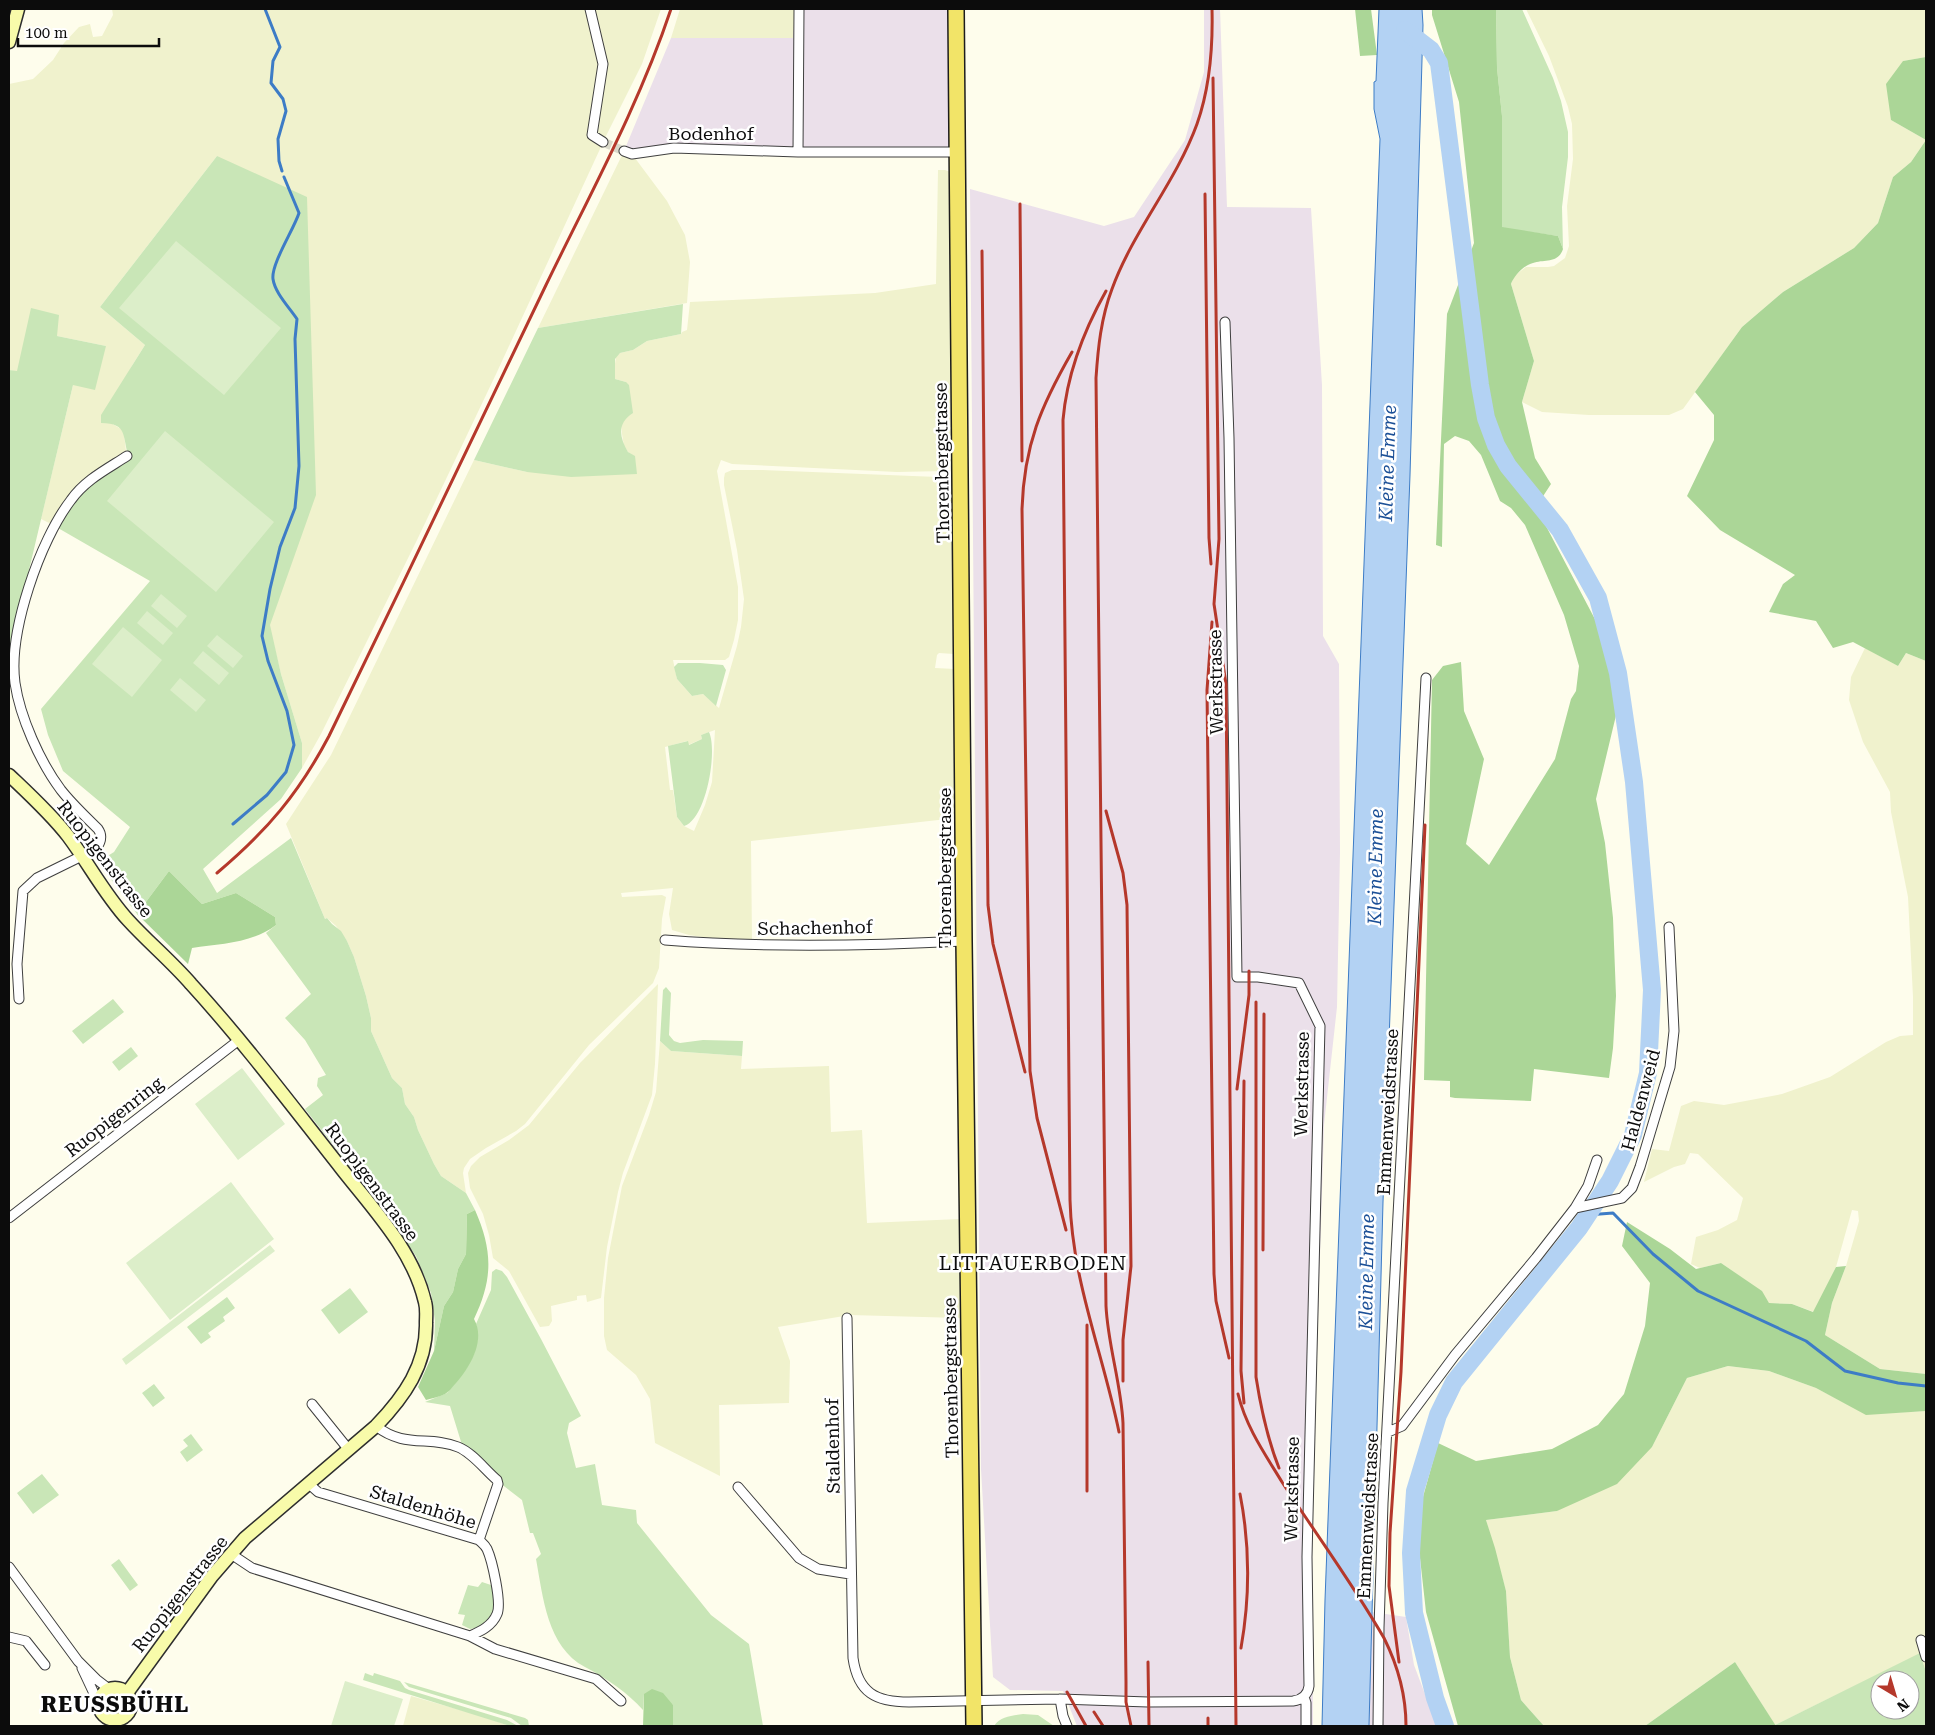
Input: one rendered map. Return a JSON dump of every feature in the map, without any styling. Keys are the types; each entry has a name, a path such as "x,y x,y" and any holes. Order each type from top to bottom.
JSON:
{"main road":[{"name":"Thorenbergstrasse","path":"956,9 964,941 974,1726"}],"street":[{"path":"9,42 18,9"},
{"path":"590,9 603,64 592,135 603,142"},
{"path":"798,9 798,152"},
{"name":"Bodenhof","path":"624,151 632,154 674,148 798,152 958,152"},
{"name":"Werkstrasse","path":"1225,322 1229,457 1237,977 1258,977 1298,982 1320,1026 1307,1556 1309,1690 1304,1696 1306,1703 1306,1726"},
{"path":"19,999 17,964 23,891 37,878 96,848 100,843 101,833 66,796 45,764 23,716 15,682 15,650 19,624 35,568 70,500 97,474 127,456"},
{"name":"Emmenweidstrasse","path":"1378,1726 1383,1503 1426,678"},
{"name":"Ruopigenstrasse","path":"9,775 53,818 83,856 128,921 190,982 239,1040 388,1228 410,1261 426,1304 426,1333 423,1354 411,1384 391,1411 245,1538 212,1576 127,1693"},
{"name":"Haldenweid","path":"1579,1207 1622,1198 1632,1188 1640,1168 1670,1067 1674,1031 1669,927"},
{"name":"Schachenhof","path":"665,940 727,945 833,946 964,941"},
{"name":"Ruopigenring","path":"9,1218 239,1040"},
{"name":"Haldenweid","path":"1388,1432 1402,1426 1455,1355 1579,1207 1597,1160"},
{"name":"Staldenhof","path":"847,1318 850,1574 853,1658 857,1675 865,1688 877,1697 892,1702 974,1702"},
{"path":"312,1404 348,1450"},
{"path":"376,1426 384,1433 406,1440 442,1442 457,1446 497,1480 498,1484 479,1540"},
{"name":"Staldenhöhe","path":"309,1484 318,1492 479,1540 488,1551 499,1597 499,1607 491,1623 484,1630 470,1636"},
{"path":"738,1487 799,1558 818,1569 850,1574"},
{"path":"231,1554 252,1568 470,1636 495,1649 596,1679 621,1700"},
{"path":"9,1566 78,1661 96,1679 109,1688 119,1688 127,1693 131,1704 130,1709 128,1714 117,1723 108,1719 103,1721 98,1708 98,1702 78,1661"},
{"path":"9,1637 26,1641 45,1665"},
{"path":"1921,1640 1926,1657"},
{"path":"98,1702 102,1694 109,1688"},
{"path":"974,1702 1060,1700 1228,1702 1296,1700 1304,1696"},
{"path":"1060,1700 1067,1726"}],"shaded area":[{"path":"795,9 956,9 958,152 624,151 671,38 792,38"},
{"path":"1204,9 1220,9 1227,207 1311,208 1322,385 1323,636 1339,664 1340,852 1337,1007 1324,1125 1312,1517 1313,1726 1077,1726 1063,1691 1010,1690 993,1677 981,1469 970,189 1104,226 1134,217 1185,140 1204,72"},
{"path":"1372,1612 1406,1617 1414,1665 1437,1726 1369,1726"}],"green space":[{"path":"112,9 661,9 642,64 606,136 497,372 417,540 321,734 302,768 302,743 281,674 269,625 280,594 217,156 100,307 145,345 101,423 111,423 121,429 124,434 126,451 53,525 41,519 73,385 106,346 57,336 17,372 9,370 9,84 33,79 53,60 64,43 79,27 90,24 93,37 102,36 113,15"},
{"path":"680,9 795,9 793,38 671,38"},
{"path":"1355,9 1371,9 1377,55 1360,56"},
{"path":"1432,9 1496,9 1497,68 1502,116 1502,227 1558,236 1563,249 1561,254 1554,259 1530,264 1523,268 1511,284 1534,361 1522,402 1535,458 1551,484 1536,507 1598,625 1618,707 1596,799 1605,843 1613,918 1616,996 1609,1078 1534,1069 1531,1101 1455,1098 1450,1097 1450,1081 1424,1080 1432,680 1443,666 1461,662 1464,711 1484,759 1466,844 1489,865 1555,759 1571,699 1576,691 1579,666 1564,615 1525,525 1511,508 1500,501 1481,455 1469,441 1455,436 1444,444 1442,547 1436,545 1447,314 1474,243 1459,102 1432,15"},
{"path":"1496,9 1522,9 1553,78 1561,101 1568,132 1568,157 1562,207 1563,249 1558,236 1502,228 1502,116 1497,68"},
{"path":"1526,9 1926,9 1926,57 1903,61 1891,120 1926,140 1911,162 1893,177 1878,223 1854,248 1783,292 1742,327 1683,409 1669,415 1589,415 1542,412 1522,402 1534,361 1511,284 1514,276 1526,267 1554,266 1565,258 1569,246 1567,206 1573,159 1572,124 1568,107 1549,56"},
{"path":"1926,57 1926,140 1891,120 1886,84 1903,61"},
{"path":"1926,140 1926,661 1906,653 1898,666 1853,642 1833,648 1816,621 1769,612 1783,584 1795,575 1720,530 1687,496 1714,440 1714,415 1695,392 1742,327 1783,292 1854,248 1878,223 1893,177 1911,162"},
{"path":"624,151 632,154 667,201 685,235 690,262 687,303 538,328"},
{"path":"217,156 307,197 316,495 270,625 281,674 302,743 302,768 281,799 203,869 217,893 291,838 325,919 327,918 341,931 347,941 366,996 371,1018 371,1031 392,1078 402,1088 405,1104 414,1117 418,1130 441,1176 466,1193 475,1210 467,1214 466,1254 458,1269 453,1292 444,1306 434,1351 435,1321 431,1293 416,1256 373,1196 305,1109 323,1095 317,1086 318,1078 326,1075 305,1040 285,1018 311,994 266,933 276,925 275,917 236,893 202,904 169,871 137,914 98,862 114,852 130,827 63,771 48,735 41,709 150,581 58,528 78,496 86,488 129,458 123,433 116,426 101,423 101,415 145,345 100,307"},
{"path":"938,170 945,170 950,172 953,462 945,471 897,472 732,464 721,460 717,471 738,587 738,620 734,640 729,657 725,660 673,660 677,679 692,696 703,694 719,708 737,646 744,599 737,550 724,485 725,473 732,470 761,470 950,479 953,483 954,654 939,653 935,668 955,669 956,818 751,841 752,942 689,935 672,930 669,914 673,888 621,893 622,897 662,895 666,897 662,919 659,968 653,983 589,1045 525,1124 470,1159 463,1173 466,1193 441,1176 418,1130 414,1117 405,1104 402,1088 392,1078 371,1031 371,1018 366,996 354,957 347,941 336,926 327,918 325,919 286,824 331,755 474,460 527,472 633,456 624,446 621,424 624,418 626,382 615,379 616,356 633,350 647,341 681,334 687,330 690,302 875,293 936,284","holes":["715,730 712,782 694,831 684,826 677,817 673,790 670,790 665,747 687,741 688,745 702,739 701,735"]},
{"path":"176,241 281,328 224,395 119,308"},
{"path":"683,304 681,334 647,341 633,350 620,353 615,359 615,379 626,382 629,385 633,413 624,421 621,436 628,452 635,456 637,474 571,477 527,472 474,460 538,328"},
{"path":"31,308 59,315 57,336 106,346 95,390 73,385 9,654 9,370 17,371"},
{"path":"165,431 274,522 216,592 107,501"},
{"path":"161,594 187,616 177,628 151,606"},
{"path":"147,611 173,633 163,645 137,623"},
{"path":"123,627 162,660 132,697 92,664"},
{"path":"217,635 243,656 233,668 207,646"},
{"path":"1865,648 1898,666 1906,653 1926,661 1926,1374 1880,1369 1825,1335 1832,1303 1846,1266 1859,1221 1858,1211 1852,1210 1836,1267 1814,1312 1792,1304 1769,1303 1761,1291 1721,1263 1700,1268 1691,1264 1696,1237 1718,1230 1737,1220 1743,1198 1698,1154 1690,1153 1685,1164 1674,1167 1644,1182 1652,1149 1669,1151 1681,1106 1694,1101 1724,1105 1782,1094 1830,1077 1886,1042 1900,1036 1913,1035 1908,897 1891,812 1890,792 1863,742 1849,700 1851,677"},
{"path":"203,651 229,673 219,685 193,663"},
{"path":"678,663 723,665 726,670 716,706 703,694 692,696 677,679 674,667"},
{"path":"180,678 206,700 196,712 170,690"},
{"path":"709,732 712,754 708,784 698,811 692,821 684,826 677,817 668,746 688,741 689,745 702,739 701,735"},
{"path":"169,871 202,904 236,893 275,917 276,925 257,936 247,939 192,948 188,964 137,914"},
{"path":"658,984 652,1095 623,1173 618,1192 607,1247 601,1298 587,1302 586,1295 577,1296 577,1300 551,1306 552,1321 549,1326 540,1327 509,1271 493,1258 483,1214 470,1188 468,1173 471,1166 480,1157 509,1140 529,1125 580,1063"},
{"path":"666,987 671,993 669,1035 674,1041 680,1043 703,1040 743,1041 742,1056 671,1051 660,1041 663,990"},
{"path":"113,999 124,1012 83,1044 72,1031"},
{"path":"660,1041 671,1051 742,1056 741,1069 829,1066 831,1132 862,1130 867,1223 960,1219 960,1318 850,1315 778,1327 790,1361 789,1403 719,1405 720,1476 655,1443 650,1399 636,1375 607,1350 604,1336 604,1298 608,1258 622,1186 656,1092"},
{"path":"131,1047 138,1056 119,1071 112,1062"},
{"path":"242,1068 285,1124 238,1160 195,1104"},
{"path":"231,1182 274,1239 170,1320 126,1263"},
{"path":"475,1210 485,1239 488,1265 485,1291 474,1319 478,1336 475,1353 461,1377 446,1393 426,1400 418,1387 434,1351 444,1306 453,1292 458,1269 466,1254 467,1214"},
{"path":"1627,1222 1670,1249 1696,1269 1721,1263 1762,1291 1769,1303 1792,1304 1813,1312 1836,1267 1846,1266 1832,1303 1825,1335 1880,1369 1926,1374 1926,1411 1866,1415 1816,1388 1769,1371 1728,1366 1687,1378 1652,1447 1617,1484 1557,1511 1486,1520 1506,1591 1510,1657 1521,1700 1544,1726 1458,1726 1426,1612 1416,1522 1438,1443 1476,1461 1552,1449 1598,1425 1624,1394 1645,1326 1650,1283 1622,1246"},
{"path":"270,1245 275,1251 126,1365 122,1359"},
{"path":"496,1269 502,1271 507,1277 581,1416 569,1423 567,1433 576,1468 595,1464 602,1505 636,1510 637,1523 711,1615 749,1644 763,1726 673,1726 673,1705 644,1694 643,1710 616,1686 572,1658 562,1647 549,1620 536,1559 541,1554 533,1533 530,1533 522,1500 500,1483 462,1445 450,1406 425,1402 447,1393 466,1369 474,1354 478,1338 476,1324 491,1290 492,1272"},
{"path":"350,1288 368,1312 339,1334 321,1310"},
{"path":"227,1297 235,1308 223,1317 225,1321 208,1333 211,1337 201,1344 187,1327"},
{"path":"1728,1366 1769,1371 1816,1388 1866,1414 1926,1411 1926,1672 1920,1654 1887,1670 1870,1670 1870,1678 1775,1725 1735,1662 1645,1726 1544,1726 1521,1700 1510,1657 1506,1591 1486,1520 1557,1511 1652,1447 1687,1378"},
{"path":"154,1384 165,1398 153,1407 142,1393"},
{"path":"191,1434 203,1450 187,1462 180,1452 188,1446 183,1440"},
{"path":"42,1474 59,1495 33,1514 17,1493"},
{"path":"119,1559 138,1585 130,1591 111,1565"},
{"path":"482,1582 491,1585 496,1596 494,1612 485,1623 470,1629 462,1625 465,1615 458,1614 468,1585 478,1587"},
{"path":"1920,1653 1926,1672 1926,1726 1776,1726 1870,1678 1870,1720 1920,1720 1920,1670 1886,1670"},
{"path":"1735,1662 1776,1726 1645,1726"},
{"path":"365,1673 373,1676 374,1673 400,1681 409,1690 507,1720 518,1726 510,1726 363,1680"},
{"path":"345,1681 403,1699 394,1726 331,1726"},
{"path":"404,1682 525,1718 528,1720 529,1726 522,1726 511,1718 409,1687"},
{"path":"652,1689 663,1693 673,1705 673,1726 643,1726 644,1694"},
{"path":"411,1696 478,1715 510,1726 403,1726"},
{"path":"1023,1714 1038,1715 1054,1726 994,1726 1003,1718"}],"water":[{"name":"Kleine Emme","path":"1379,9 1422,9 1423,25 1410,475 1383,1202 1369,1726 1322,1726 1325,1600 1380,139 1374,109"}],"waterway":[{"path":"265,9 280,47 273,61 271,83 283,99 286,111 278,139 279,161 282,171"},
{"path":"1405,30 1431,50 1439,63 1480,385 1486,418 1496,445 1508,466 1560,530 1598,598 1618,673 1634,782 1652,990 1648,1073 1633,1135 1610,1181 1579,1228 1454,1382 1438,1415 1415,1491 1411,1553 1414,1613 1435,1698 1445,1726"},
{"path":"233,824 267,795 286,772 294,745 287,711 268,661 262,636 280,547 295,508 299,466 295,339 297,319 279,295 273,279 273,273 279,256 299,213 284,177"},
{"path":"1587,1215 1613,1213 1653,1254 1698,1291 1806,1341 1845,1371 1898,1383 1926,1386"}],"tunnel":[{"path":"603,142 624,151"}],"railway":[{"path":"217,873 251,842 280,810 318,757 613,149 644,80 671,9"},
{"path":"1131,1726 1126,1702 1123,1423 1106,1306 1096,378 1101,333 1112,289 1131,247 1178,166 1197,124 1205,96 1210,67 1212,9"},
{"path":"1213,78 1219,539 1214,604 1226,684 1236,1726"},
{"path":"1205,194 1209,538 1211,564"},
{"path":"1020,204 1022,461"},
{"path":"982,251 988,905 993,944 1025,1072"},
{"path":"1106,291 1077,353 1068,386 1063,420 1070,1200 1072,1230 1082,1288 1119,1432"},
{"path":"1066,1230 1037,1118 1030,1071 1022,509 1026,465 1036,427 1051,390 1072,352"},
{"path":"1212,622 1207,690 1214,1274 1216,1301 1229,1358"},
{"path":"1106,811 1123,873 1127,905 1131,1266 1123,1340 1123,1381"},
{"path":"1399,1662 1389,1586 1390,1533 1401,1372 1425,825"},
{"path":"1237,1089 1249,995 1249,971"},
{"path":"1256,1002 1256,1377 1265,1423 1279,1468"},
{"path":"1263,1250 1264,1014"},
{"path":"1244,1081 1241,1371 1244,1403"},
{"path":"1087,1325 1087,1491"},
{"path":"1238,1394 1246,1418 1263,1451 1360,1598 1384,1638 1400,1681 1405,1703 1406,1726"},
{"path":"1240,1494 1246,1532 1248,1571 1246,1610 1241,1648"},
{"path":"1148,1662 1149,1726"},
{"path":"1067,1692 1086,1726"},
{"path":"1094,1712 1103,1726"},
{"path":"1208,1718 1208,1726"}],"district":[{"name":"LITTAUERBODEN","path":"1033,1263"},
{"name":"REUSSBÜHL","path":"115,1704"}]}
